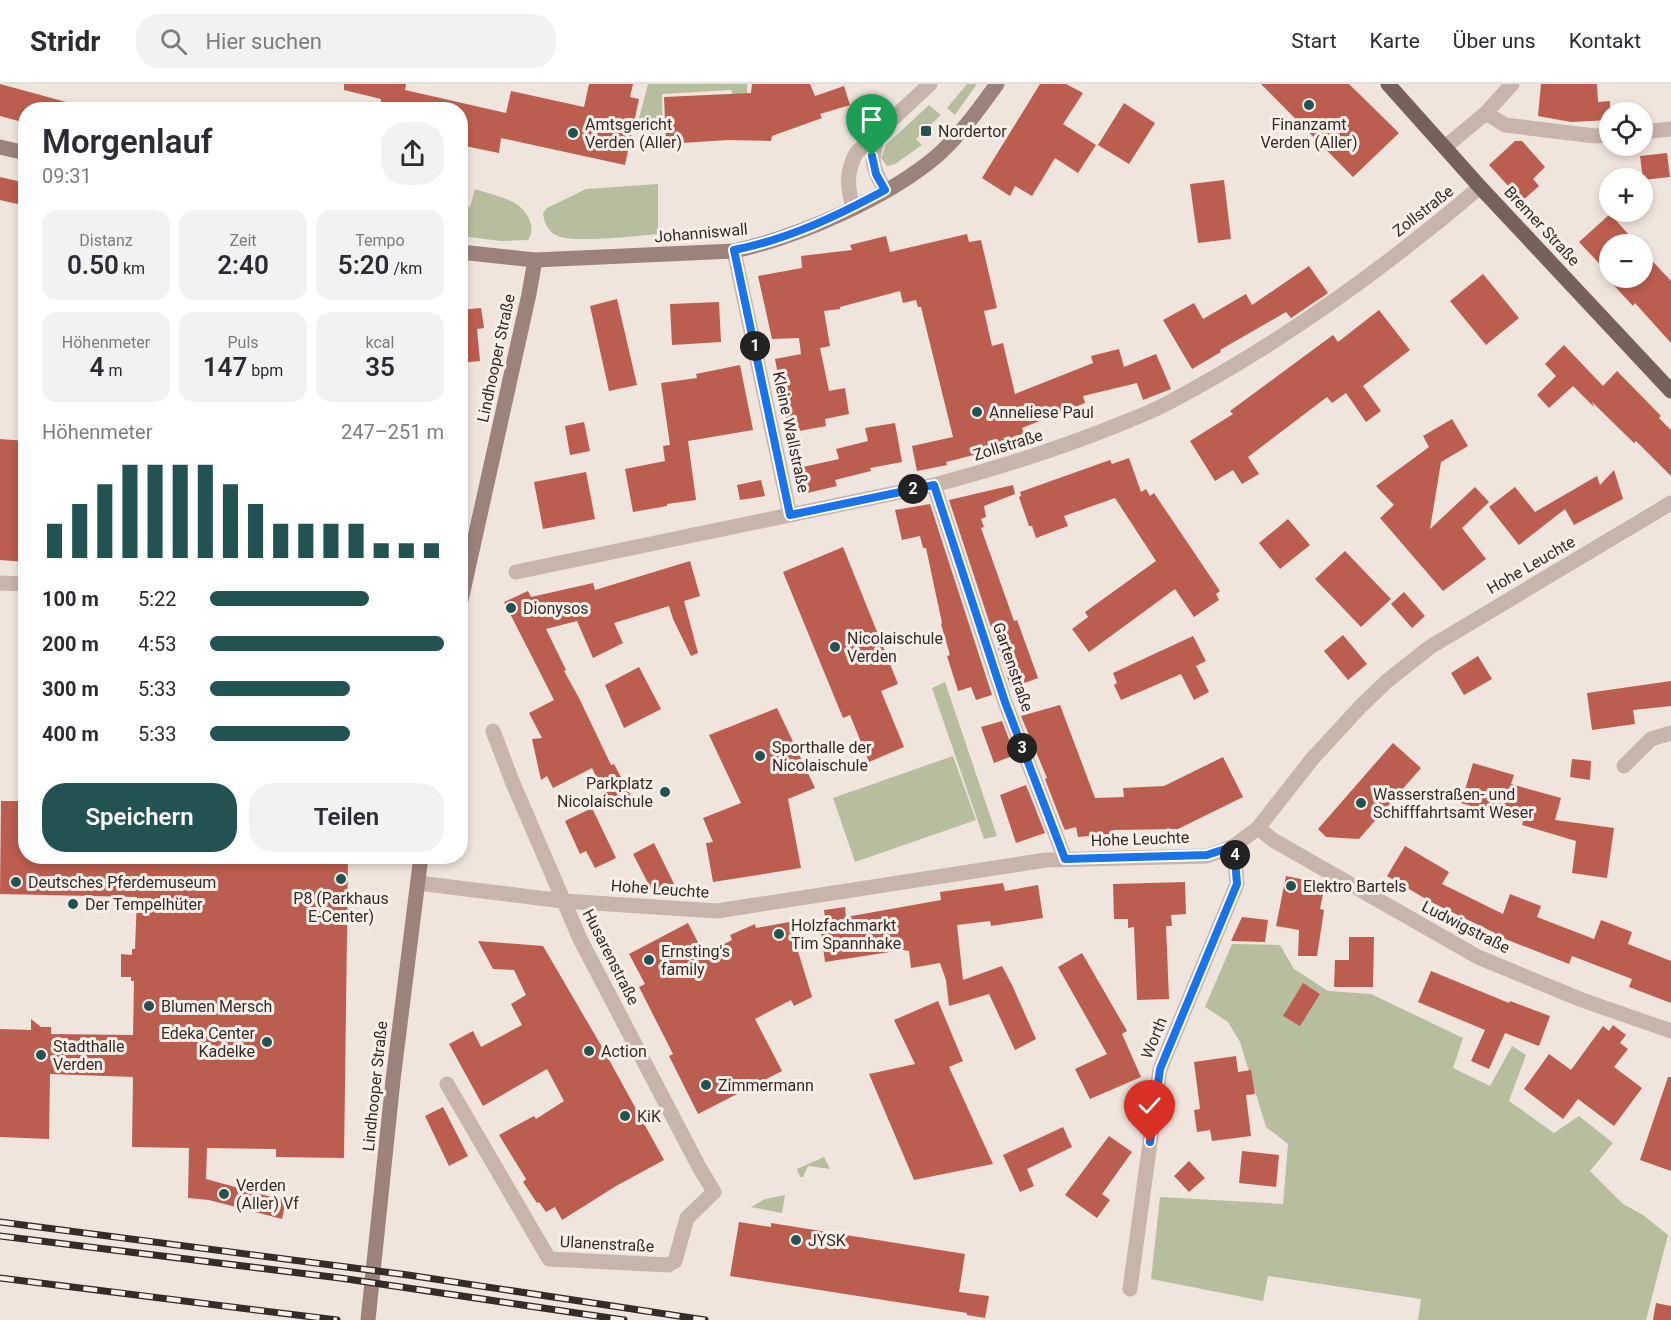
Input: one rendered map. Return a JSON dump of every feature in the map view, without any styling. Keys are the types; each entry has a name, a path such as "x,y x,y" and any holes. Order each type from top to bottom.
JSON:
{"main road":[{"name":"Johanniswall","path":"468,253 535,260 734,250 764,244 797,233 853,208 921,168 958,135 997,84"},
{"name":"Bremer Straße","path":"1388,84 1480,187 1671,391"},
{"path":"0,147 18,151"},
{"name":"Lindhooper Straße","path":"468,565 523,325 535,260"},
{"name":"Lindhooper Straße","path":"368,1320 393,1080 420,864"}],"street":[{"path":"853,208 848,190 848,176 852,160 857,152 930,84"},
{"path":"1445,147 1485,113 1512,84"},
{"path":"1485,113 1505,125 1599,136"},
{"path":"1653,131 1671,129"},
{"path":"879,133 872,156 876,174 885,190"},
{"name":"Zollstraße","path":"516,572 934,485 992,470 1074,443 1165,405 1270,344 1372,273 1480,187"},
{"name":"Kleine Wallstraße","path":"734,250 790,515"},
{"name":"Gartenstraße","path":"934,485 1005,702 1065,859"},
{"name":"Hohe Leuchte","path":"418,884 563,901 717,911 1046,860 1207,855 1234,846 1258,828 1313,758 1352,715 1406,665 1481,615 1671,503"},
{"path":"0,583 18,584"},
{"name":"Husarenstraße","path":"493,730 512,781 580,939 714,1192"},
{"path":"1624,766 1651,739 1671,733"},
{"name":"Ludwigstraße","path":"1258,828 1273,840 1478,957 1582,1000 1671,1031"},
{"name":"Worth","path":"1131,1289 1160,1069 1237,884 1234,846"},
{"name":"Ulanenstraße","path":"447,1084 549,1259 668,1265 675,1261 687,1218 714,1192"}],"green space":[{"path":"648,84 747,84 747,94 733,96 731,90 662,94 663,144 645,148 648,127 638,122"},
{"path":"967,84 977,84 955,115 947,108"},
{"path":"929,105 941,115 916,139 922,145 895,164 887,166 881,158 886,145"},
{"path":"658,184 658,234 566,238 552,232 544,220 543,213 547,208 586,189"},
{"path":"475,189 507,199 525,212 531,223 531,235 528,240 501,241 468,237 468,207 470,207"},
{"path":"945,682 997,836 984,839 932,688"},
{"path":"953,756 976,820 855,862 833,798"},
{"path":"1232,944 1280,945 1294,969 1328,991 1371,994 1463,1038 1453,1068 1490,1086 1512,1046 1526,1055 1509,1101 1554,1133 1579,1116 1613,1143 1590,1171 1623,1204 1643,1215 1668,1235 1646,1320 1418,1320 1421,1299 1268,1276 1263,1301 1151,1279 1160,1197 1283,1204 1288,1144 1266,1127 1240,1042 1228,1022 1205,1007"},
{"path":"824,1157 830,1169 808,1166 803,1177 800,1177 797,1169"},
{"path":"785,1195 782,1213 751,1207 765,1199"}],"building":[{"path":"0,84 66,102 18,102 18,121 0,116"},
{"path":"344,84 406,84 405,90 458,102 381,102 381,99 344,90"},
{"path":"589,84 633,84 630,97 639,99 625,165 501,138 499,153 468,147 468,104 506,113 511,91 584,107"},
{"path":"752,84 810,84 815,96 844,86 850,105 820,114 822,118 772,136 771,141 728,140 666,144 664,97 751,93"},
{"path":"1040,84 1066,84 1083,93 1063,124 1096,145 1078,173 1055,158 1032,196 1015,186 1010,196 982,178"},
{"path":"1261,84 1349,84 1399,133 1353,177"},
{"path":"1541,84 1597,84 1598,102 1610,101 1599,102 1599,121 1571,122 1538,116"},
{"path":"1124,103 1155,123 1129,164 1098,145"},
{"path":"1515,141 1522,141 1545,167 1533,179 1539,186 1522,201 1489,165"},
{"path":"1667,153 1670,177 1653,179 1653,168 1642,168 1640,156"},
{"path":"0,177 18,181 18,204 0,200"},
{"path":"1224,180 1231,239 1198,243 1190,184"},
{"path":"1601,222 1617,222 1628,234 1599,234 1599,263 1579,242"},
{"path":"967,234 969,242 981,240 997,308 984,311 992,346 1003,343 1015,394 1093,363 1091,356 1119,349 1124,367 1156,354 1171,389 1143,400 1137,383 1083,396 1085,403 1022,428 1024,434 1014,436 1017,450 994,456 993,450 946,462 947,465 917,471 912,446 953,437 921,307 918,307 916,300 903,303 900,291 840,307 840,309 824,311 830,346 820,348 829,391 845,388 849,414 825,419 826,426 789,433 775,359 801,354 799,338 772,339 758,276 802,268 801,256 852,250 850,245 886,236 890,252"},
{"path":"1653,262 1671,281 1671,343 1635,303 1633,306 1616,288 1653,288"},
{"path":"1309,266 1328,293 1291,318 1286,312 1192,369 1163,320 1194,303 1203,319 1246,294 1252,305"},
{"path":"1483,274 1519,318 1486,345 1450,301"},
{"path":"617,299 637,385 609,391 590,306"},
{"path":"719,302 721,342 672,345 670,304"},
{"path":"481,308 484,328 477,329 480,361 468,362 468,309"},
{"path":"1379,310 1410,350 1363,386 1381,411 1366,422 1346,393 1332,403 1327,397 1248,457 1259,474 1242,484 1233,470 1215,481 1190,441 1233,414 1230,411 1333,335 1338,342"},
{"path":"1564,345 1603,386 1617,371 1661,416 1659,418 1671,430 1671,476 1636,441 1634,443 1573,386 1549,408 1537,395 1556,376 1545,364"},
{"path":"740,365 753,430 688,441 696,500 633,512 625,469 665,461 663,446 670,445 661,383 697,378 696,374"},
{"path":"1452,419 1468,446 1441,462 1430,529 1475,487 1489,502 1462,528 1486,559 1443,591 1380,518 1394,505 1376,486 1429,447 1423,436"},
{"path":"584,422 590,451 570,455 565,426"},
{"path":"895,423 902,462 870,468 871,471 835,480 837,486 803,494 798,468 839,459 836,449 868,441 865,428"},
{"path":"0,439 18,440 18,561 0,560"},
{"path":"1129,458 1141,492 1146,489 1150,496 1154,493 1220,591 1216,594 1219,600 1194,617 1175,589 1089,652 1072,629 1088,617 1085,612 1156,561 1115,498 1064,516 1068,526 1036,538 1032,526 1029,526 1019,497 1020,492 1110,460 1112,464"},
{"path":"1614,470 1623,499 1574,525 1565,509 1519,545 1489,507 1515,487 1535,512 1597,476 1600,485"},
{"path":"586,472 595,519 543,529 534,482"},
{"path":"761,480 765,496 740,500 737,485"},
{"path":"1013,485 1015,494 984,506 986,517 981,519 984,527 981,528 1014,621 1017,620 1038,678 1011,688 949,500"},
{"path":"930,504 992,695 976,700 971,687 958,691 947,656 950,655 941,624 926,548 923,548 920,536 902,540 895,510"},
{"path":"1288,519 1310,545 1280,569 1259,543"},
{"path":"843,547 898,684 881,691 904,747 869,762 850,715 843,718 783,572"},
{"path":"1345,551 1391,599 1361,627 1315,579"},
{"path":"690,561 700,596 684,601 698,653 691,656 669,606 614,623 623,643 593,658 577,621 546,629 566,670 564,671 611,765 614,764 632,798 611,808 592,768 553,788 547,776 541,780 532,739 542,738 529,713 554,700 504,602 528,591 531,597 593,583 595,590"},
{"path":"1404,592 1425,616 1412,628 1391,604"},
{"path":"1343,635 1367,664 1348,680 1324,651"},
{"path":"1193,636 1206,661 1196,666 1209,692 1194,700 1181,674 1121,700 1114,685 1117,683 1113,673"},
{"path":"1478,656 1492,679 1464,695 1451,673"},
{"path":"639,667 661,709 624,728 605,685"},
{"path":"1671,681 1671,706 1633,710 1635,724 1592,730 1587,693"},
{"path":"1060,705 1095,798 1124,797 1123,788 1164,786 1223,757 1243,797 1178,829 1114,830 1114,834 1078,837 1076,827 1065,830 1063,826 1045,779 1047,778 1021,716"},
{"path":"777,708 815,788 788,799 801,868 713,882 706,843 713,842 703,818 741,803 709,735"},
{"path":"1002,721 1015,755 994,763 981,727"},
{"path":"1393,743 1421,768 1359,839 1326,837 1318,829"},
{"path":"1572,759 1591,761 1590,780 1570,777"},
{"path":"1473,763 1514,775 1511,784 1561,798 1555,820 1614,828 1607,878 1572,873 1576,841 1522,825 1523,821 1461,803"},
{"path":"1026,785 1045,833 1016,843 1000,795"},
{"path":"1,801 18,801 18,864 348,864 344,1158 276,1157 276,1149 207,1148 206,1179 286,1201 282,1219 209,1200 188,1198 189,1148 132,1147 133,1077 50,1074 49,1139 0,1137 0,1029 31,1030 31,1019 41,1027 51,1027 51,1034 133,1035 134,981 131,981 131,977 121,977 121,954 132,955 132,949 135,949 137,897 0,894"},
{"path":"592,808 616,858 595,868 586,851 580,854 565,821"},
{"path":"654,843 677,890 651,889 633,854"},
{"path":"1405,846 1449,872 1442,884 1503,914 1510,894 1541,906 1537,917 1594,939 1601,920 1632,932 1628,944 1671,961 1671,1003 1629,987 1632,979 1572,956 1569,964 1495,935 1431,902 1387,876"},
{"path":"1286,876 1325,884 1320,909 1324,910 1317,956 1298,956 1299,930 1276,926"},
{"path":"1185,882 1186,914 1171,915 1172,926 1166,926 1169,999 1137,1000 1134,927 1128,928 1128,919 1114,919 1113,884"},
{"path":"1003,883 1005,891 1038,885 1043,918 991,926 990,921 957,925 963,980 1002,966 1012,985 1036,1039 1015,1050 989,994 949,1006 946,980 940,963 911,968 909,951 903,950 825,962 820,925 826,924 824,910 845,907 846,917 941,900 940,892"},
{"path":"1242,917 1268,920 1265,942 1231,941"},
{"path":"789,922 812,997 794,1006 791,1000 755,1019 782,1071 698,1114 669,1056 673,1054 639,987 645,984 629,954 688,923 704,954 732,940 730,935 755,924 756,928"},
{"path":"1349,937 1374,937 1373,987 1334,987 1335,960 1349,960"},
{"path":"478,941 543,946 664,1160 616,1186 562,1220 555,1207 546,1212 539,1202 537,1203 523,1182 526,1179 499,1135 534,1116 536,1119 564,1101 547,1069 483,1106 449,1044 473,1031 481,1047 522,1025 511,1004 526,995 514,970 493,969"},
{"path":"1082,953 1127,1031 1122,1034 1141,1077 1090,1099 1075,1069 1107,1054 1058,967"},
{"path":"1431,971 1509,1003 1510,1001 1550,1016 1539,1046 1505,1033 1489,1069 1471,1061 1485,1030 1418,1002"},
{"path":"1303,983 1320,994 1300,1026 1283,1016"},
{"path":"938,1001 963,1061 949,1067 993,1164 914,1180 869,1074 915,1064 894,1020"},
{"path":"1613,1025 1626,1035 1620,1043 1628,1049 1614,1067 1642,1088 1614,1126 1578,1099 1563,1119 1524,1089 1549,1054 1571,1070 1603,1026 1609,1031"},
{"path":"1236,1056 1238,1072 1251,1070 1255,1094 1246,1095 1251,1136 1212,1141 1210,1130 1197,1132 1194,1110 1200,1109 1194,1062"},
{"path":"1668,1077 1671,1077 1671,1171 1640,1160"},
{"path":"443,1107 468,1156 449,1166 425,1116"},
{"path":"1063,1127 1072,1147 1027,1169 1034,1186 1020,1192 1003,1155"},
{"path":"1109,1136 1132,1152 1102,1194 1110,1200 1097,1218 1065,1195"},
{"path":"1242,1151 1279,1155 1276,1187 1239,1183"},
{"path":"1189,1161 1205,1178 1189,1192 1174,1176"},
{"path":"739,1222 771,1227 771,1223 965,1254 959,1292 989,1296 985,1318 967,1315 967,1313 730,1276"},
{"path":"1656,1303 1671,1306 1671,1320 1653,1320"}],"railway":[{"path":"0,1222 408,1275 705,1320"},
{"path":"0,1236 340,1278 624,1320"},
{"path":"0,1278 337,1320"}],"place":[{"name":"Finanzamt Verden (Aller)","path":"1309,105"},
{"name":"Nordertor","path":"926,131"},
{"name":"Amtsgericht Verden (Aller)","path":"573,133"},
{"name":"Anneliese Paul","path":"977,412"},
{"name":"Dionysos","path":"511,608"},
{"name":"Nicolaischule Verden","path":"835,647"},
{"name":"Sporthalle der Nicolaischule","path":"760,756"},
{"name":"Parkplatz Nicolaischule","path":"665,792"},
{"name":"Wasserstraßen- und Schifffahrtsamt Weser","path":"1361,803"},
{"name":"P8 (Parkhaus E-Center)","path":"341,879"},
{"name":"Deutsches Pferdemuseum","path":"16,882"},
{"name":"Elektro Bartels","path":"1291,886"},
{"name":"Der Tempelhüter","path":"73,904"},
{"name":"Holzfachmarkt Tim Spannhake","path":"779,934"},
{"name":"Ernsting's family","path":"649,960"},
{"name":"Blumen Mersch","path":"149,1006"},
{"name":"Edeka Center Kadelke","path":"267,1042"},
{"name":"Action","path":"589,1051"},
{"name":"Stadthalle Verden","path":"41,1055"},
{"name":"Zimmermann","path":"706,1085"},
{"name":"KiK","path":"625,1116"},
{"name":"Verden (Aller) Vf","path":"224,1194"},
{"name":"JYSK","path":"796,1240"}],"route":[{"path":"872,156 876,174 885,190 853,208 797,233 764,244 734,250 790,515 934,485 1005,702 1065,859 1207,855 1234,846 1237,884 1160,1069 1150,1142"}]}
